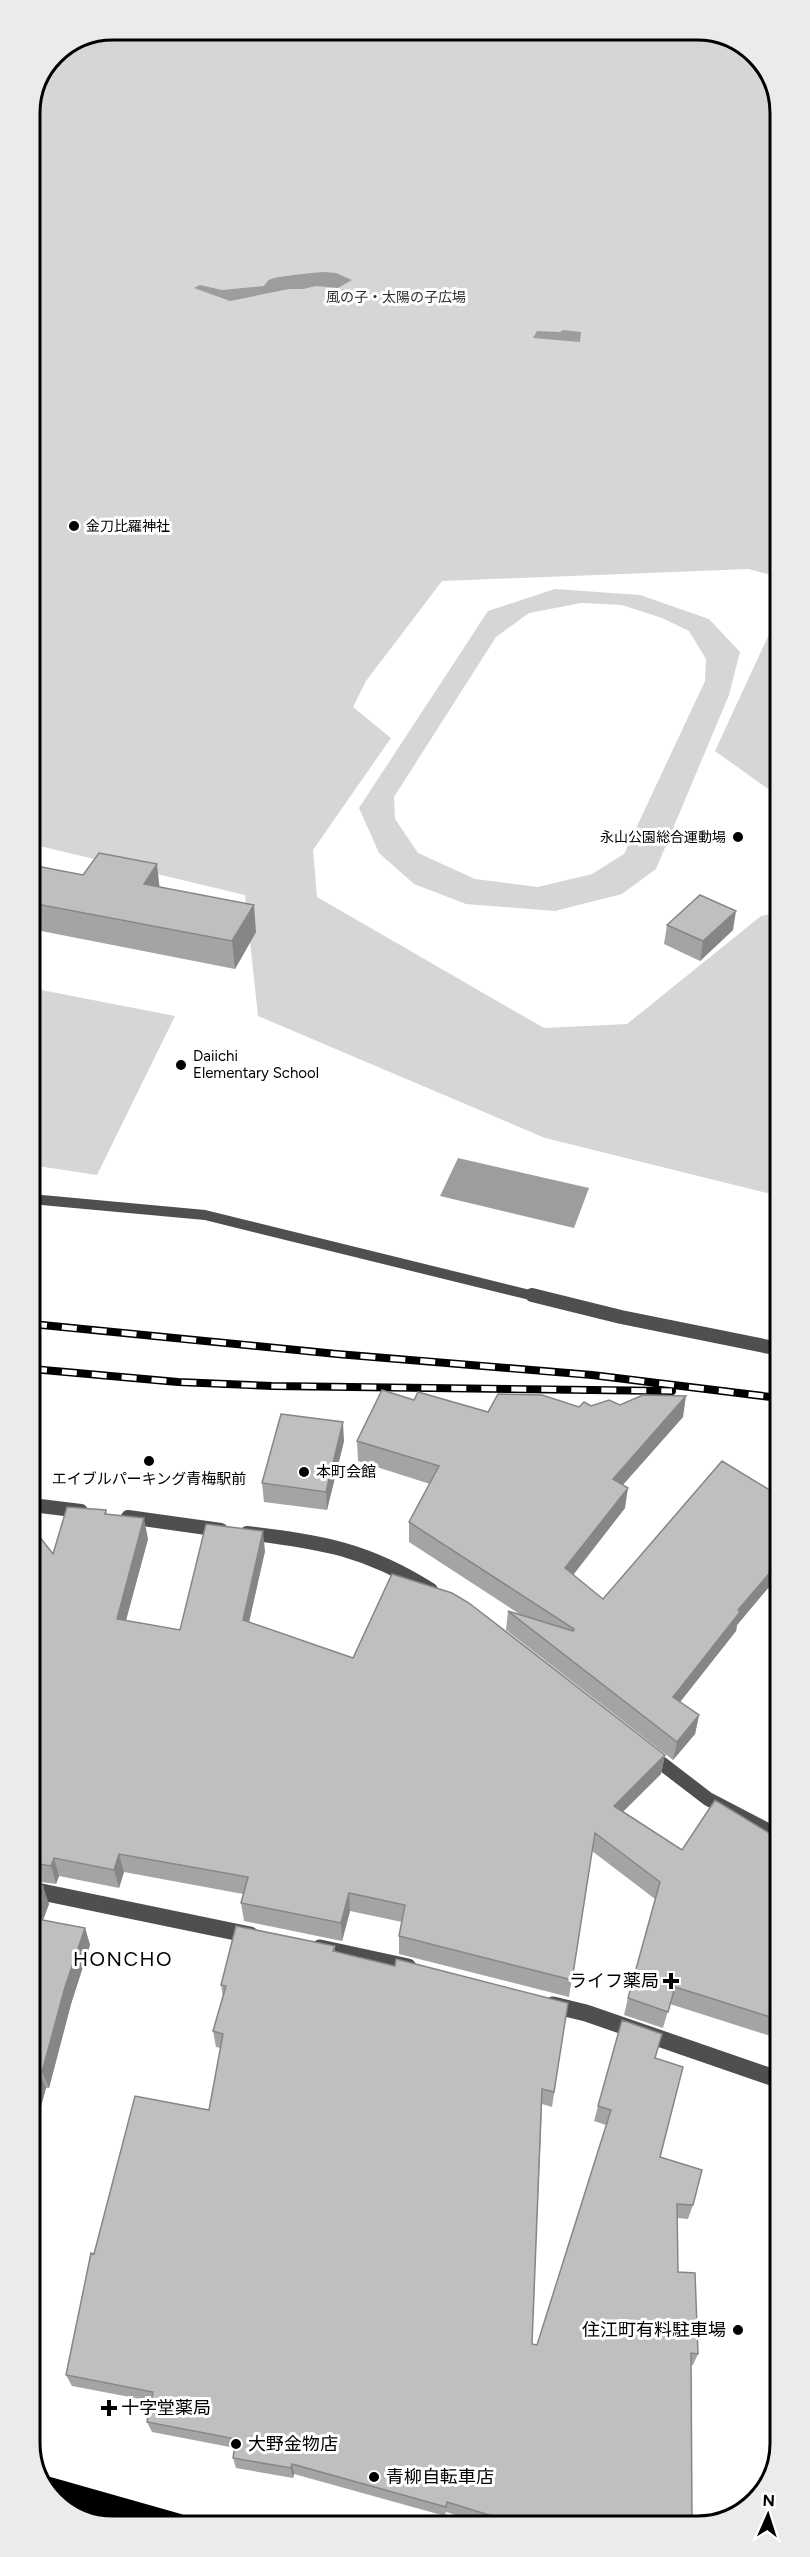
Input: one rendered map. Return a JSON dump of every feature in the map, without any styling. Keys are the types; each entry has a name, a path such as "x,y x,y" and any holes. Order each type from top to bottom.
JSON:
{"main road":[{"path":"59,2491 146,2516"}],"street":[{"path":"40,1200 205,1215 621,1317 770,1347"},
{"path":"40,1506 91,1513"},
{"path":"114,1516 333,1547 370,1557 395,1568 444,1598"},
{"path":"640,1747 708,1799 770,1831"},
{"path":"40,1892 264,1937"},
{"path":"308,1946 428,1972"},
{"path":"540,2001 586,2013 770,2077"}],"green space":[{"name":"風の子・太陽の子広場","path":"113,40 701,41 720,44 733,50 757,73 767,95 770,113 770,575 749,569 442,581 366,681 353,707 391,738 313,850 317,897 544,1028 627,1024 761,916 770,914 770,1194 545,1138 258,1016 245,895 40,846 40,113 46,86 53,73 73,53 86,46"},
{"path":"555,589 640,595 709,619 740,652 729,695 656,869 622,894 555,911 466,904 414,884 379,853 359,808 488,611","holes":["581,603 622,605 662,618 689,631 706,659 705,681 624,854 592,874 538,887 475,879 418,853 395,819 394,797 496,637 529,613"]},
{"path":"770,632 770,790 715,751"},
{"path":"40,990 175,1016 97,1175 40,1166"}],"shaded area":[{"path":"324,272 336,273 352,280 338,288 316,286 289,289 230,301 194,288 200,285 222,290 264,286 274,278"},
{"path":"563,330 581,332 580,342 533,338 537,331 560,332"},
{"path":"458,1158 589,1188 574,1228 440,1196"}],"building":[{"path":"99,853 157,864 144,884 254,905 232,941 40,905 40,867 83,875"},
{"path":"700,895 736,911 703,941 667,925"},
{"path":"382,1390 414,1400 418,1392 488,1412 498,1394 542,1395 579,1407 584,1402 591,1406 609,1400 620,1405 643,1395 686,1396 613,1479 628,1488 565,1568 603,1599 722,1461 770,1490 770,1573 738,1610 740,1612 673,1697 699,1715 677,1742 508,1611 573,1631 574,1629 409,1522 439,1466 357,1441"},
{"name":"本町会館","path":"281,1414 343,1422 326,1492 262,1483"},
{"path":"67,1507 106,1510 105,1514 144,1518 117,1619 180,1630 206,1524 263,1531 243,1620 353,1658 392,1574 452,1593 469,1603 665,1755 614,1806 682,1850 715,1800 770,1834 770,2017 675,1987 668,2012 628,1998 660,1882 595,1833 572,1980 399,1936 405,1905 349,1893 341,1923 241,1903 248,1877 119,1854 114,1870 54,1858 51,1866 40,1864 40,1537 53,1554"},
{"path":"40,1920 85,1928 65,1987 42,2072 40,2072"},
{"path":"236,1926 335,1946 333,1951 395,1966 396,1959 568,2003 554,2092 542,2089 532,2344 537,2345 611,2110 598,2106 622,2020 662,2034 655,2058 683,2067 660,2157 702,2170 693,2205 677,2204 678,2272 695,2273 698,2354 691,2353 692,2516 492,2516 447,2502 446,2507 292,2464 291,2468 233,2458 236,2439 147,2422 153,2392 66,2375 91,2253 94,2254 135,2096 209,2110 223,2034 213,2031 226,1986 221,1985"}],"railway":[{"path":"40,1325 337,1354 592,1375 770,1397"},
{"path":"40,1370 178,1382 272,1386 672,1391"}],"place":[{"name":"金刀比羅神社","path":"74,526"},
{"name":"永山公園総合運動場","path":"738,837"},
{"name":"Daiichi Elementary School","path":"181,1065"},
{"name":"エイブルパーキング青梅駅前","path":"149,1461"},
{"name":"本町会館","path":"304,1472"},
{"name":"ライフ薬局","path":"671,1981"},
{"name":"住江町有料駐車場","path":"738,2330"},
{"name":"十字堂薬局","path":"109,2408"},
{"name":"大野金物店","path":"236,2444"},
{"name":"青柳自転車店","path":"374,2477"}],"district":[{"name":"HONCHO","path":"123,1959"}]}
